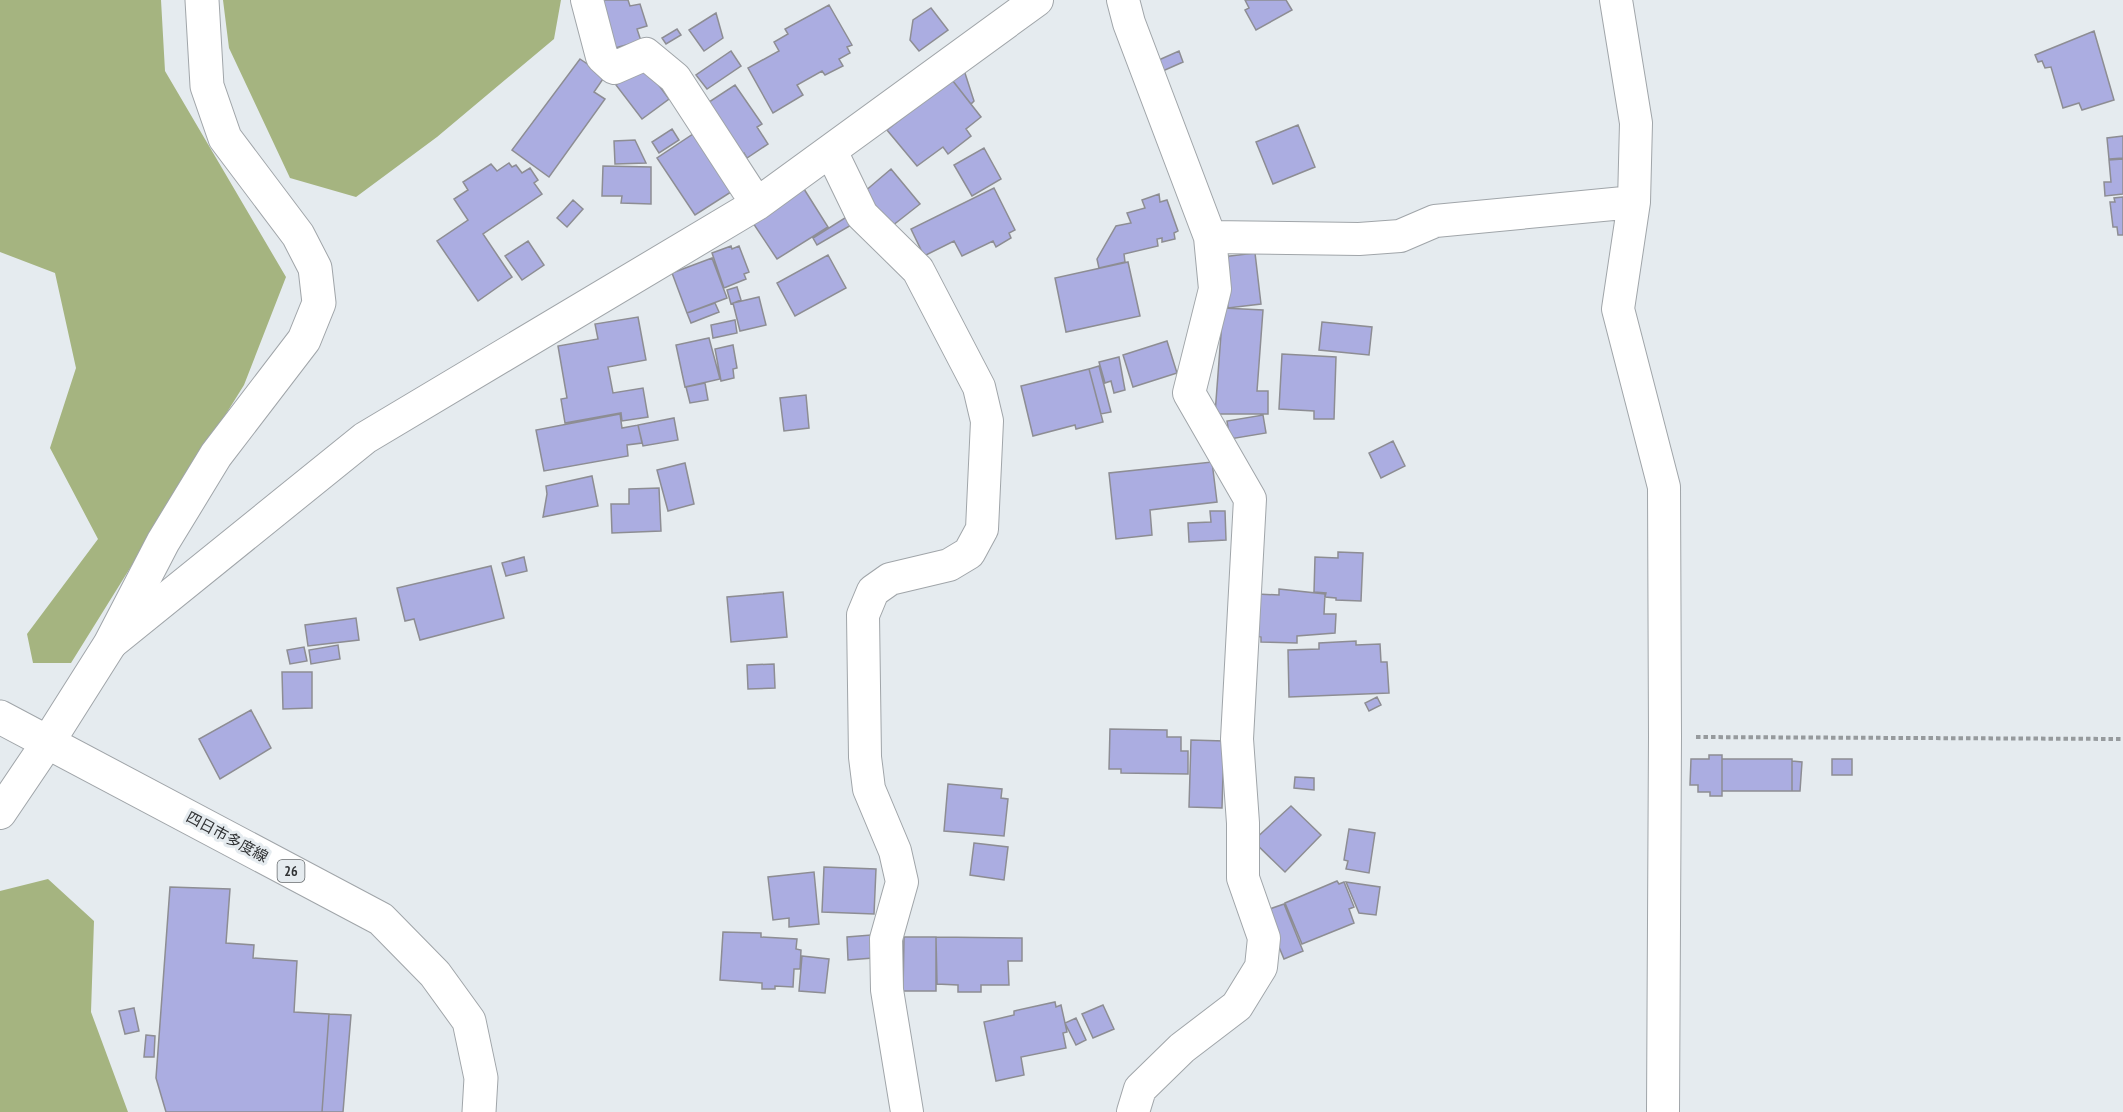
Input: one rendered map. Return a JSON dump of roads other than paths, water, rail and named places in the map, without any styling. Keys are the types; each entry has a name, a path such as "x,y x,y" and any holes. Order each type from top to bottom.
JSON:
{"street":[{"path":"0,813 110,645 163,542 216,455 304,340 319,303 315,268 298,235 225,138 207,86 202,0"},
{"path":"587,0 602,57 614,68 646,54 675,78 757,204"},
{"path":"110,645 365,438 757,204 968,47 1037,0"},
{"path":"1123,0 1128,23 1210,237 1215,289 1189,393 1250,499 1237,739 1243,823 1243,878 1264,938 1260,967 1237,1006 1182,1048 1140,1089 1133,1112"},
{"path":"1616,0 1636,123 1634,202 1618,309 1664,487 1662,1112"},
{"path":"831,151 862,214 918,270 979,387 987,421 982,529 969,553 949,565 890,579 873,591 863,615 865,757 869,789 895,851 902,882 886,939 887,990 907,1112"},
{"path":"1210,237 1400,236 1435,221 1634,202"},
{"name":"四日市多度線","path":"0,717 381,919 435,974 469,1022 481,1078 479,1112"}]}
